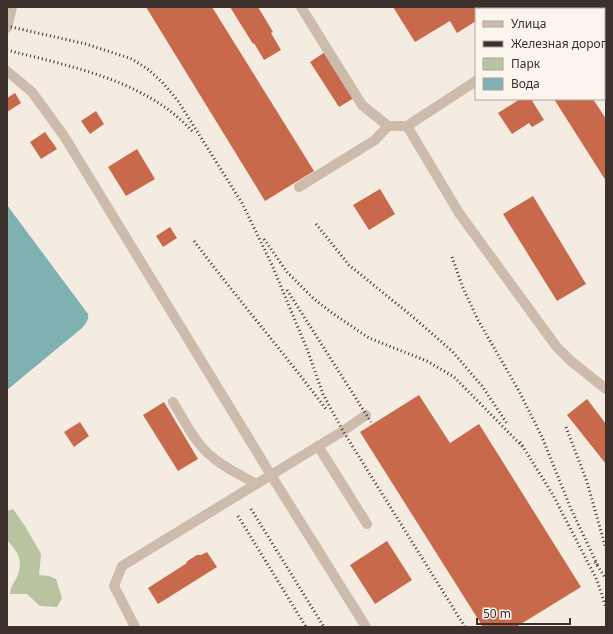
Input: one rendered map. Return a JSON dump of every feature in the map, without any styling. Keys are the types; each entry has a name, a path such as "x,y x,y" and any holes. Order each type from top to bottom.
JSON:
{"lane":[{"path":"7,28 12,7"},
{"path":"302,7 362,105 388,126 407,126 475,82"},
{"path":"7,71 32,92 64,136 271,475 366,627"},
{"path":"299,187 375,140 388,126"},
{"path":"407,126 459,213 556,346 571,361 606,389"},
{"path":"173,402 197,442 206,451 230,470 257,484"},
{"path":"135,627 114,586 122,566 257,484 366,415"},
{"path":"318,446 367,524"}],"green space":[{"path":"13,509 25,526 41,554 39,575 49,576 56,579 62,598 57,607 40,606 27,594 10,594 20,566 17,553 7,540 7,511"}],"water":[{"path":"7,205 88,314 88,318 82,328 7,390"}],"building":[{"path":"146,7 212,7 314,171 265,201"},
{"path":"230,7 258,7 273,32 271,33 281,50 264,60"},
{"path":"393,7 500,7 475,8 475,22 457,33 450,21 415,42"},
{"path":"325,52 354,98 339,107 310,62"},
{"path":"15,93 21,103 7,112 7,98"},
{"path":"518,100 532,100 544,120 532,127 529,123 512,134 498,113"},
{"path":"555,100 594,100 606,119 606,181"},
{"path":"96,111 104,124 90,134 81,121"},
{"path":"45,132 57,149 41,159 30,142"},
{"path":"137,149 155,179 126,196 108,167"},
{"path":"380,189 395,214 369,230 353,205"},
{"path":"533,196 586,284 557,301 503,214"},
{"path":"170,227 177,238 163,247 156,236"},
{"path":"419,395 450,443 479,424 581,587 516,627 483,627 360,432"},
{"path":"587,399 606,424 606,464 567,415"},
{"path":"164,402 198,459 178,471 143,415"},
{"path":"80,422 89,436 74,447 64,432"},
{"path":"387,541 412,580 375,604 350,565"},
{"path":"207,552 217,567 158,604 148,588 197,555"}],"railway":[{"path":"7,26 86,44 132,59 149,70 163,83 178,101 242,203 272,265 307,349 323,394 343,431 465,627"},
{"path":"7,50 82,70 131,88 174,114 193,132"},
{"path":"316,224 349,265 452,351 482,386 508,425"},
{"path":"264,239 287,272 313,298 369,338 427,361 454,377 523,447"},
{"path":"194,241 326,409"},
{"path":"452,257 463,288 478,320 519,391 542,437 571,509 598,566"},
{"path":"287,290 371,422"},
{"path":"566,427 587,482 606,549"},
{"path":"520,442 553,495 597,580 606,608"},
{"path":"251,509 324,627"},
{"path":"238,516 306,627"},
{"path":"595,562 606,579"}]}
